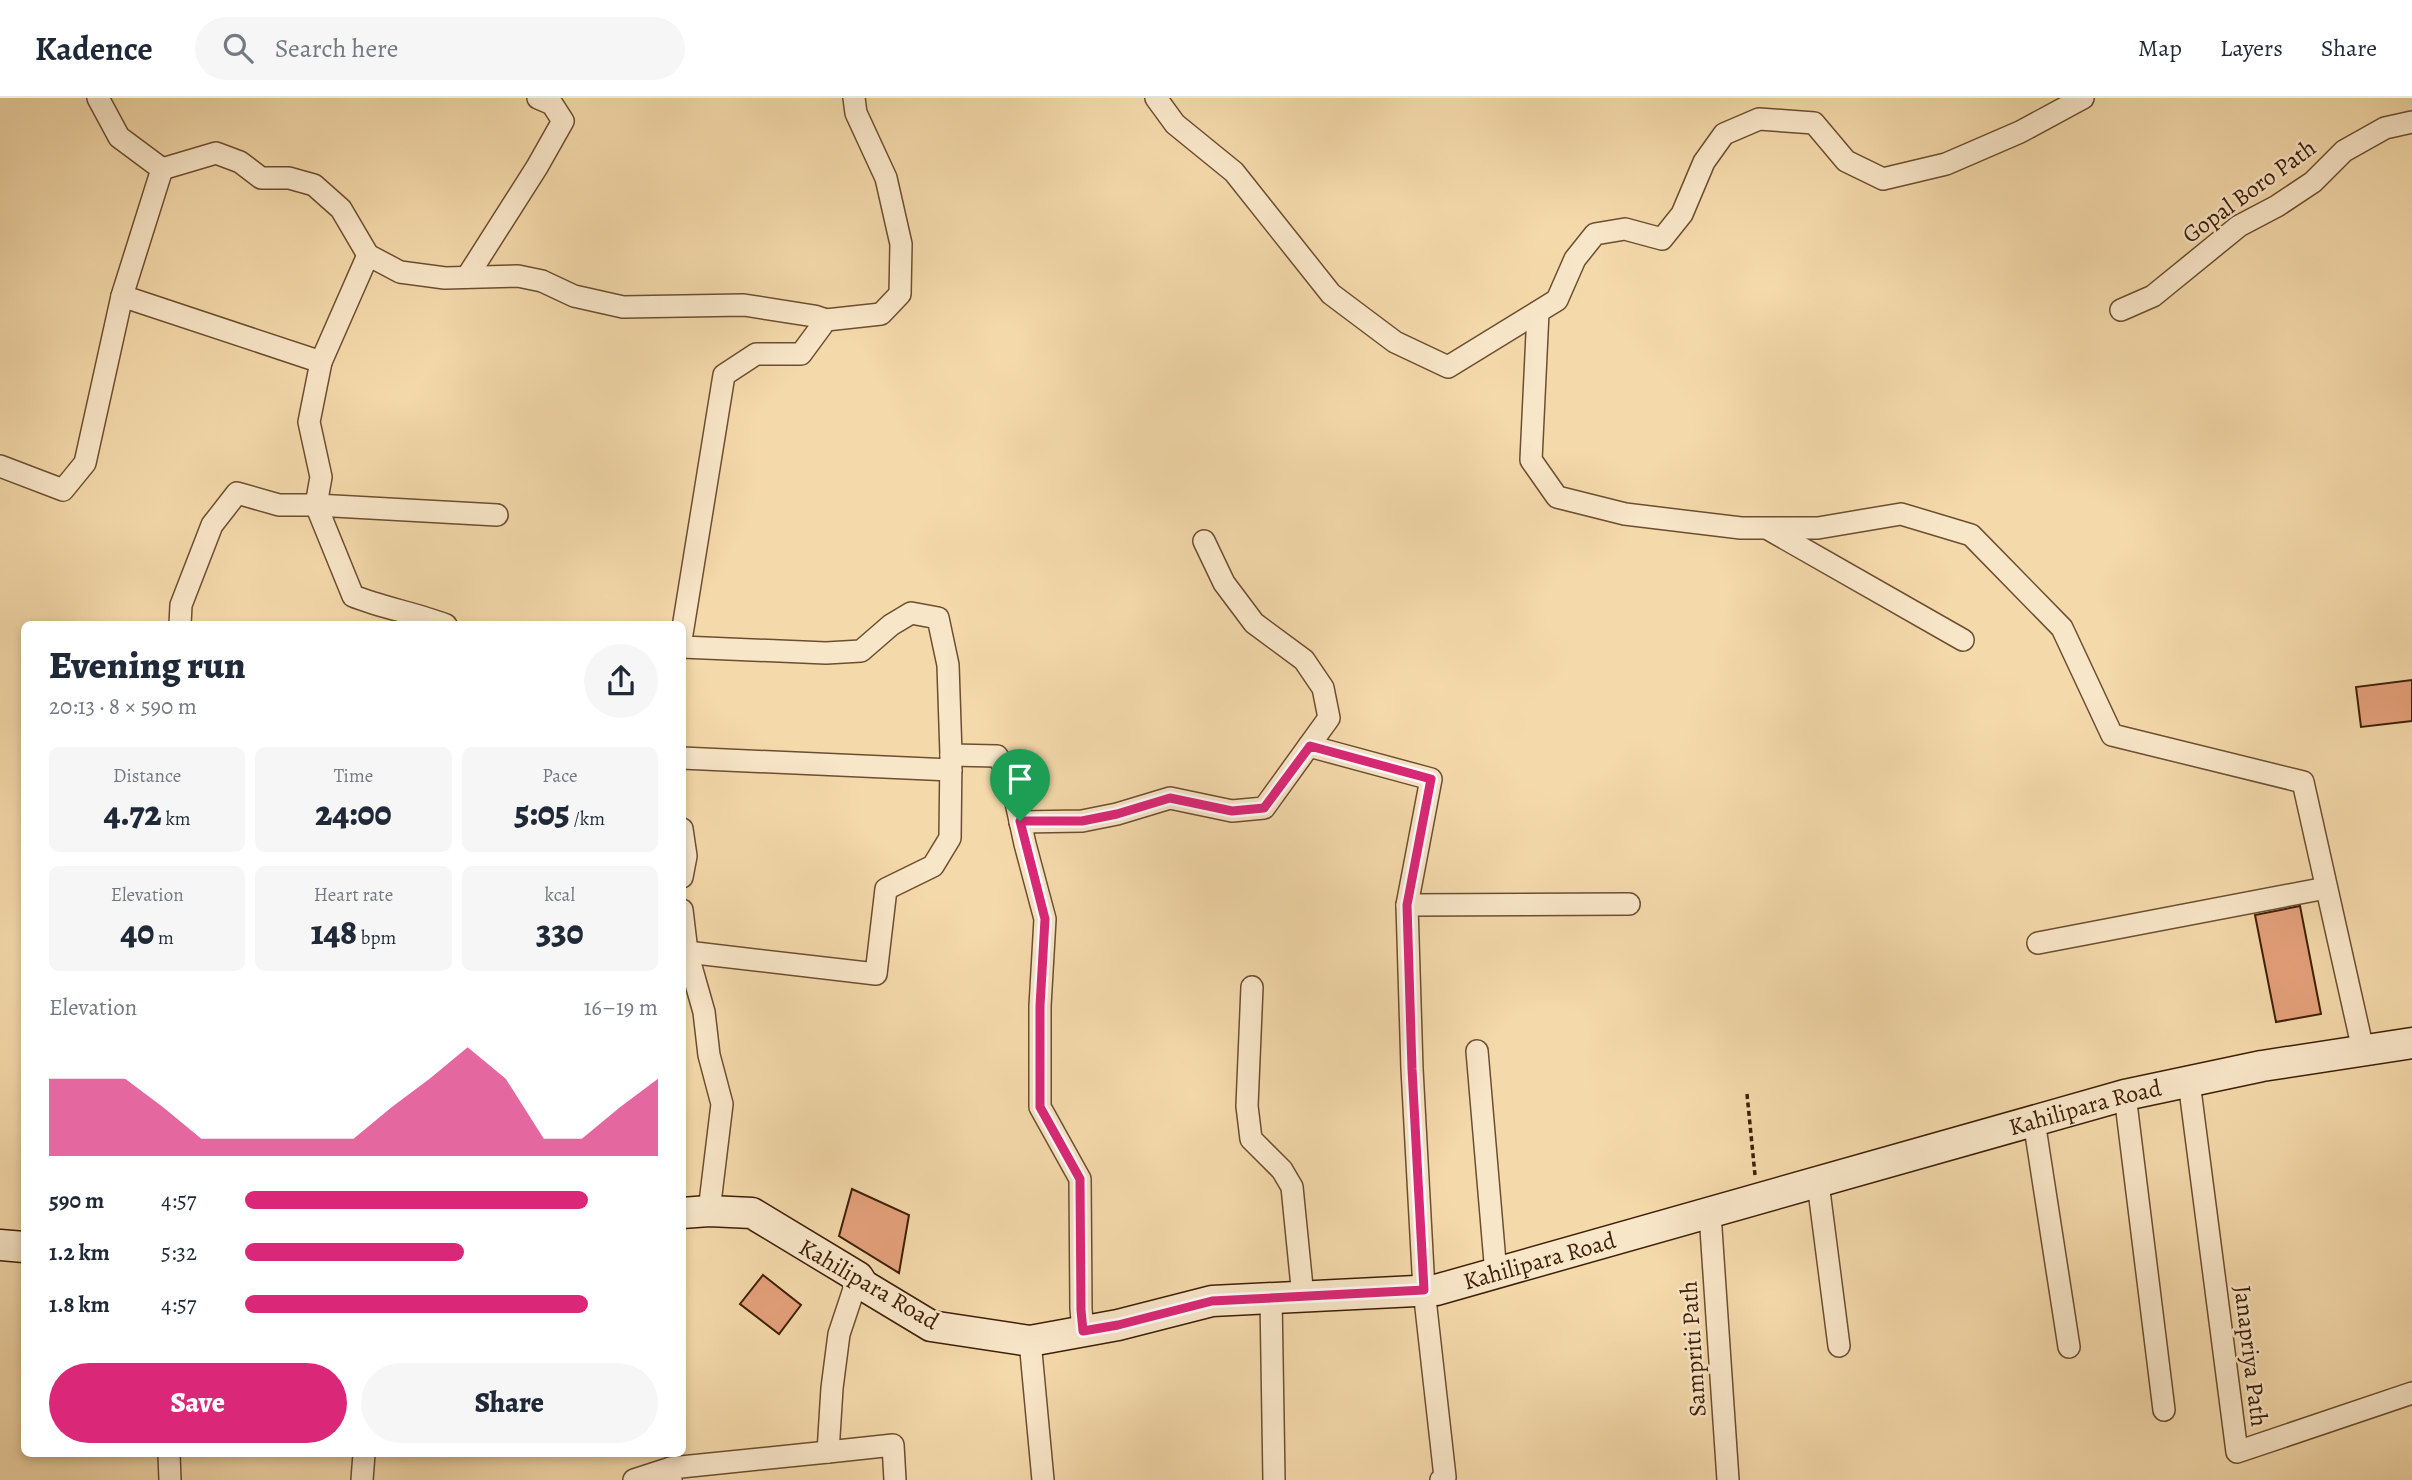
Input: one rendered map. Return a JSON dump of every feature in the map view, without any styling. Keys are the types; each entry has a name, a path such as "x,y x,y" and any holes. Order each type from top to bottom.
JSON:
{"main road":[{"name":"Kahilipara Road","path":"696,1212 752,1213 858,1277 863,1285 931,1326 1030,1340 1118,1325 1212,1301 1436,1290 2125,1095 2262,1066 2412,1043"},
{"path":"0,1245 21,1247"}],"street":[{"path":"98,98 119,137 162,169"},
{"path":"467,277 563,121 552,104 538,98"},
{"path":"162,169 216,153 240,162 261,178 289,178 314,185 341,209 368,255 400,272 445,278 517,276 542,281 574,296 623,307 744,304 826,320 881,314 900,294 901,244 886,177 856,113 854,98"},
{"path":"1156,98 1175,124 1234,172 1331,294 1395,342 1448,367 1557,300 1575,259 1595,234 1625,229 1662,239 1682,214 1704,162 1724,134 1759,119 1814,123 1846,161 1883,179 1946,164 2020,132 2083,98"},
{"name":"Gopal Boro Path","path":"2121,310 2152,296 2239,226 2277,206 2313,182 2344,151 2385,128 2412,122"},
{"path":"0,466 63,490 85,463 122,296 162,169"},
{"path":"368,255 321,362 309,422 321,477 316,505 353,596 436,621"},
{"path":"122,296 321,362"},
{"path":"1538,312 1531,460 1557,497 1625,513 1741,528 1818,528 1901,513 1971,535 2062,628 2112,734 2303,782 2363,1051"},
{"path":"684,621 724,375 756,354 801,354 826,320"},
{"path":"180,621 181,605 212,525 237,494 279,505 497,515"},
{"path":"1767,528 1963,640"},
{"path":"1020,821 1082,821 1170,798 1232,811 1264,808 1329,718 1323,688 1304,660 1254,623 1224,583 1204,541"},
{"path":"686,647 826,653 861,651 891,625 911,613 938,618 948,665 951,762 950,838 933,866 886,889 876,974 687,952"},
{"path":"1310,746 1431,779 1407,905 1412,1069 1424,1290 1445,1477 1441,1480"},
{"path":"686,758 951,762 997,756 1010,775 1045,919 1040,1006 1040,1107 1080,1179 1083,1331"},
{"path":"2038,943 2326,888"},
{"path":"1407,905 1629,904"},
{"path":"686,944 704,1012 709,1055 722,1104 696,1212"},
{"path":"1251,987 1247,1106 1251,1139 1282,1170 1292,1186 1303,1297"},
{"path":"1477,1051 1496,1274"},
{"name":"Janapriya Path","path":"2189,1082 2237,1452 2412,1393"},
{"path":"2125,1095 2164,1410"},
{"path":"2034,1121 2069,1348"},
{"path":"1818,1183 1839,1346"},
{"name":"Sampriti Path","path":"1710,1214 1728,1480"},
{"path":"828,1452 839,1334 858,1277"},
{"path":"1271,1298 1274,1480"},
{"path":"1030,1340 1043,1480"},
{"path":"634,1480 893,1444 895,1480"},
{"path":"169,1457 170,1480"},
{"path":"362,1480 364,1457"}],"path":[{"path":"1747,1094 1755,1177"}],"building":[{"path":"2412,680 2412,721 2361,727 2356,687"},
{"path":"2300,906 2321,1014 2276,1022 2255,915"},
{"path":"852,1189 909,1215 899,1273 839,1236"},
{"path":"763,1275 801,1305 779,1334 740,1304"}],"route":[{"path":"1310,746 1431,779 1407,905 1412,1069 1424,1290 1212,1301 1083,1331 1080,1179 1040,1107 1040,1006 1045,919 1020,821 1082,821 1170,798 1232,811 1264,808 1310,746"}]}
